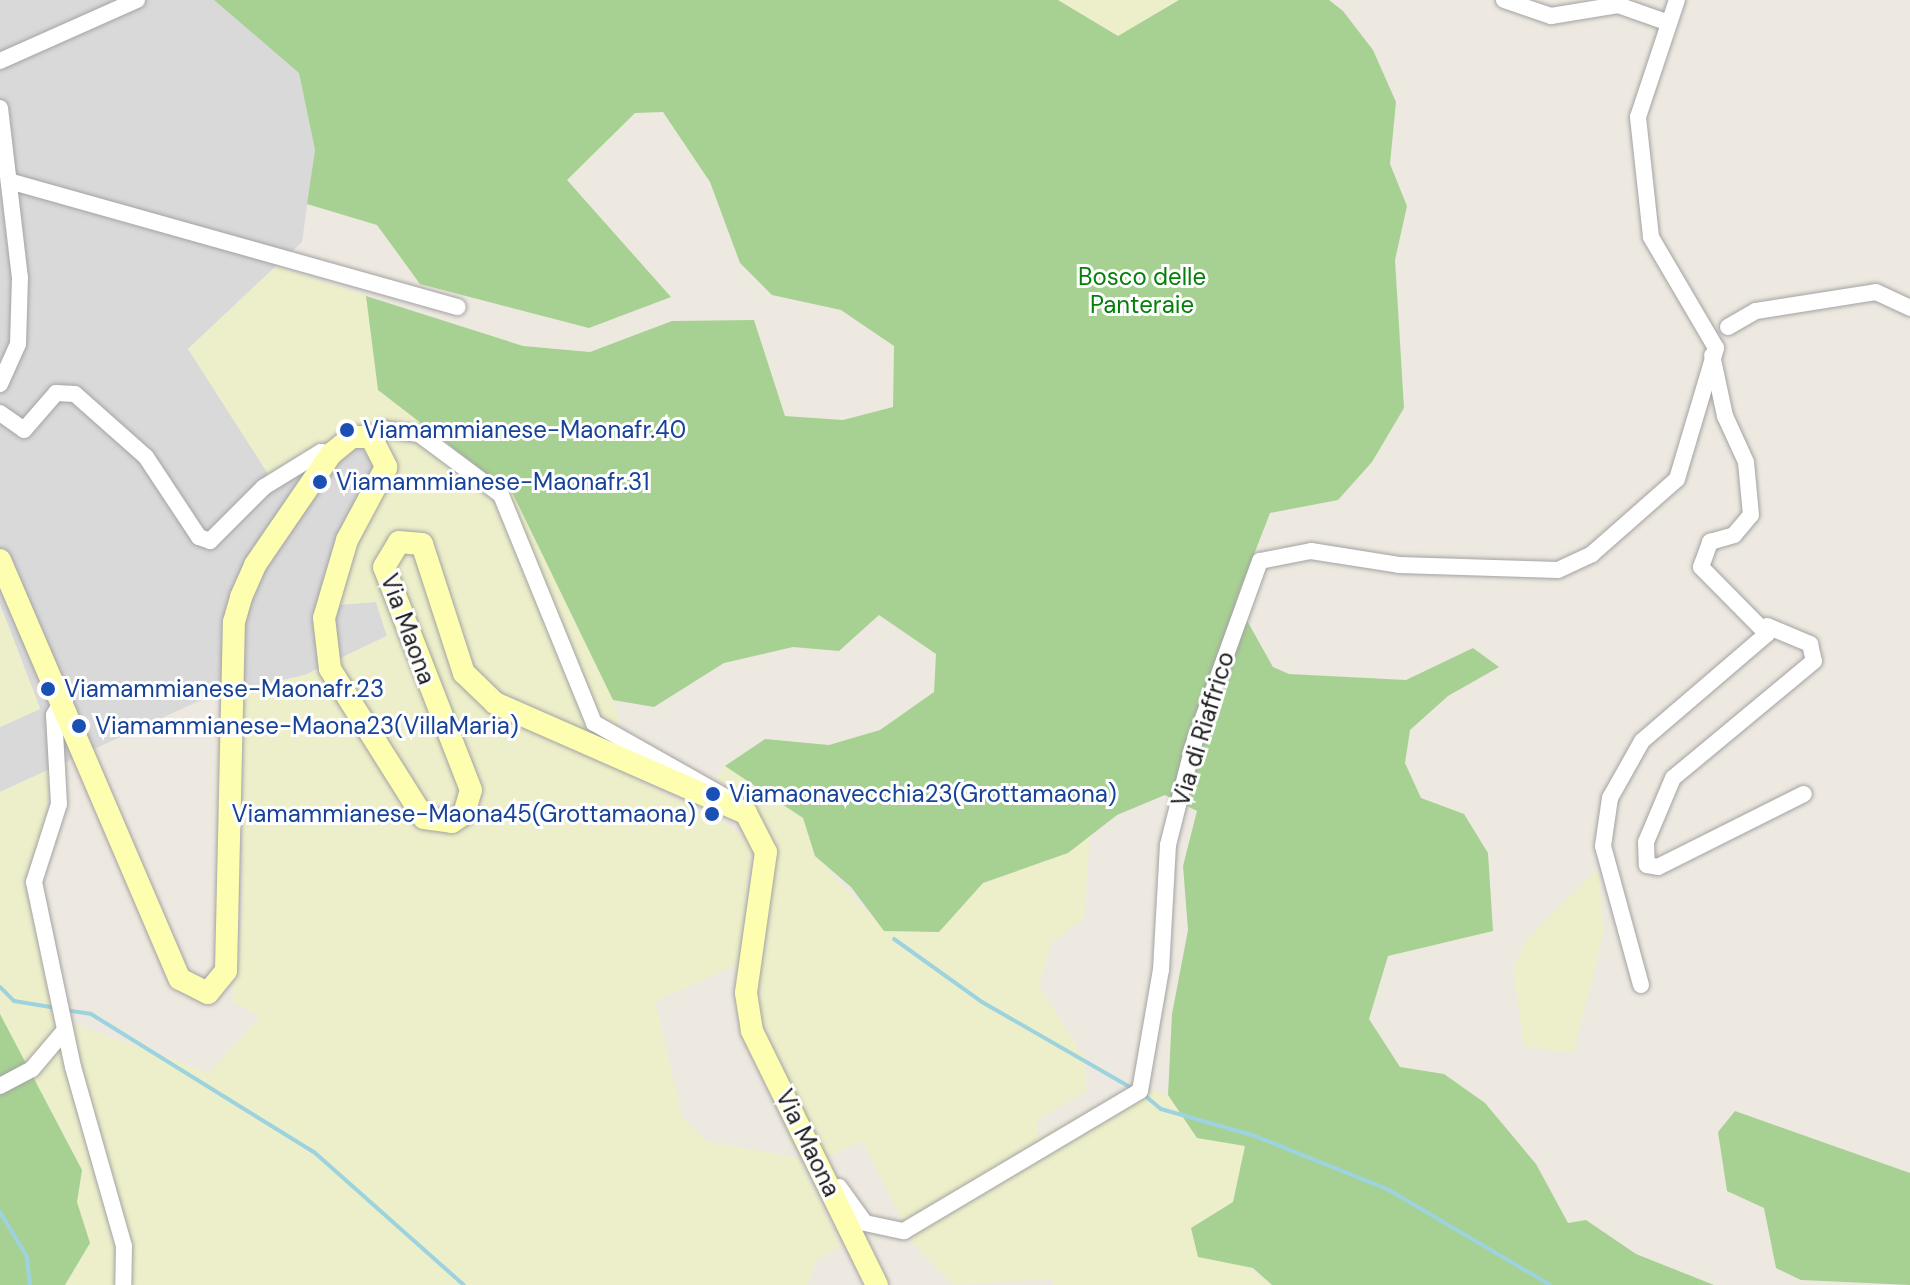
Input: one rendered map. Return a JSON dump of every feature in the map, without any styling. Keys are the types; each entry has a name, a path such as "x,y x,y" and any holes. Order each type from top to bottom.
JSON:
{"main road":[{"name":"Via Maona","path":"0,560 180,979 198,993 214,991 226,971 234,622 255,565 331,454 352,437 371,437 386,467 347,540 321,643 330,669 424,818 452,822 464,814 471,790 384,567 388,552 408,541 430,554 464,673 495,703 746,813 766,852 746,993 752,1031 877,1285"}],"street":[{"path":"0,61 137,0"},
{"path":"1504,0 1551,16 1618,5 1669,23"},
{"path":"1677,0 1638,117 1648,223 1659,258 1714,351 1725,416 1746,462 1751,515 1734,535 1710,542 1701,567 1767,626 1810,644 1814,661 1673,778 1646,842 1647,865 1658,867 1804,794"},
{"path":"0,108 20,277 18,344 0,384"},
{"path":"9,181 458,307"},
{"path":"1728,327 1801,300 1876,292 1910,308"},
{"path":"1714,351 1736,310"},
{"name":"Via di Riaffrico","path":"820,1165 865,1223 904,1231 1140,1091 1161,970 1168,845 1193,746 1260,561 1311,551 1462,569 1577,566 1677,479 1690,456 1714,351"},
{"path":"0,413 24,430 56,393 75,394 146,457 199,537 210,541 264,487 321,452 331,454"},
{"name":"Via Maona","path":"371,437 382,429 419,434 501,495 568,650 594,723 715,785 746,813"},
{"path":"1641,985 1603,846 1610,798 1635,750 1753,652 1767,626"},
{"path":"61,703 54,715 59,804 34,882 65,1030 124,1246 123,1285"},
{"path":"0,1086 32,1069 65,1030"}],"shaded area":[{"path":"0,0 214,0 299,72 315,150 302,242 188,349 347,434 393,481 358,529 336,605 376,602 387,636 305,675 208,697 0,792 0,727 40,708 0,604"}],"green space":[{"name":"Bosco delle Panteraie","path":"214,0 1058,0 1118,36 1179,0 1329,0 1343,11 1373,50 1396,102 1390,164 1407,206 1395,260 1404,408 1372,462 1338,500 1270,513 1236,601 1273,667 1289,674 1406,680 1473,648 1499,667 1448,696 1410,730 1405,763 1421,798 1464,814 1488,853 1493,931 1388,956 1369,1019 1400,1067 1444,1074 1485,1103 1536,1164 1568,1223 1586,1220 1636,1254 1714,1285 1272,1285 1253,1268 1198,1257 1191,1228 1233,1202 1245,1146 1197,1138 1168,1095 1172,1014 1188,930 1183,866 1197,811 1165,795 1117,815 1068,853 983,883 939,932 884,931 851,887 815,856 803,818 725,766 765,739 829,745 880,730 934,692 936,654 879,615 839,651 793,647 724,663 654,707 613,700 513,494 378,390 366,296 523,346 590,352 672,321 754,320 785,416 843,420 893,407 894,346 841,310 772,295 740,263 710,182 663,112 635,113 567,180 671,297 589,328 420,284 377,225 307,204 315,150 299,73"},
{"path":"1058,0 1179,0 1118,36"},
{"path":"276,266 366,296 378,390 513,494 613,700 638,781 726,823 752,844 739,964 655,1001 682,1116 706,1141 798,1158 841,1245 815,1262 808,1285 65,1285 90,1243 77,1202 82,1170 0,1014 0,792 50,769 46,834 24,880 59,1018 209,1073 260,1017 232,1001 244,901 243,689 305,675 387,636 376,602 335,605 358,529 393,481 347,434 270,477 188,349"},
{"path":"3,612 40,709 0,727 0,613"},
{"path":"725,766 803,818 815,856 885,931 939,932 983,883 1068,853 1090,836 1084,918 1052,942 1039,986 1084,1057 1087,1090 1037,1121 1037,1139 1134,1084 1168,1095 1197,1138 1245,1146 1233,1202 1191,1228 1272,1285 1053,1285 1052,1279 953,1285 913,1243 863,1141 825,1158 764,1032 756,995 770,833 717,778"},
{"path":"1598,869 1604,932 1573,1053 1524,1046 1513,967 1528,938"},
{"path":"0,1014 82,1170 77,1202 90,1243 65,1285 0,1285"},
{"path":"1735,1111 1910,1173 1910,1285 1801,1280 1776,1268 1764,1208 1727,1191 1718,1132"}],"waterway":[{"path":"894,939 982,1002 1135,1090"},
{"path":"0,987 14,1001 56,1008"},
{"path":"64,1010 91,1014 314,1152 464,1285"},
{"path":"1143,1094 1161,1109 1255,1136 1389,1190 1550,1285"},
{"path":"0,1212 27,1257 30,1285"}],"place":[{"name":"Viamammianese-Maonafr.40","path":"347,430"},
{"name":"Viamammianese-Maonafr.31","path":"320,482"},
{"name":"Viamammianese-Maonafr.23","path":"48,689"},
{"name":"Viamammianese-Maona23(VillaMaria)","path":"79,726"},
{"name":"Viamaonavecchia23(Grottamaona)","path":"713,794"},
{"name":"Viamammianese-Maona45(Grottamaona)","path":"712,814"}]}
